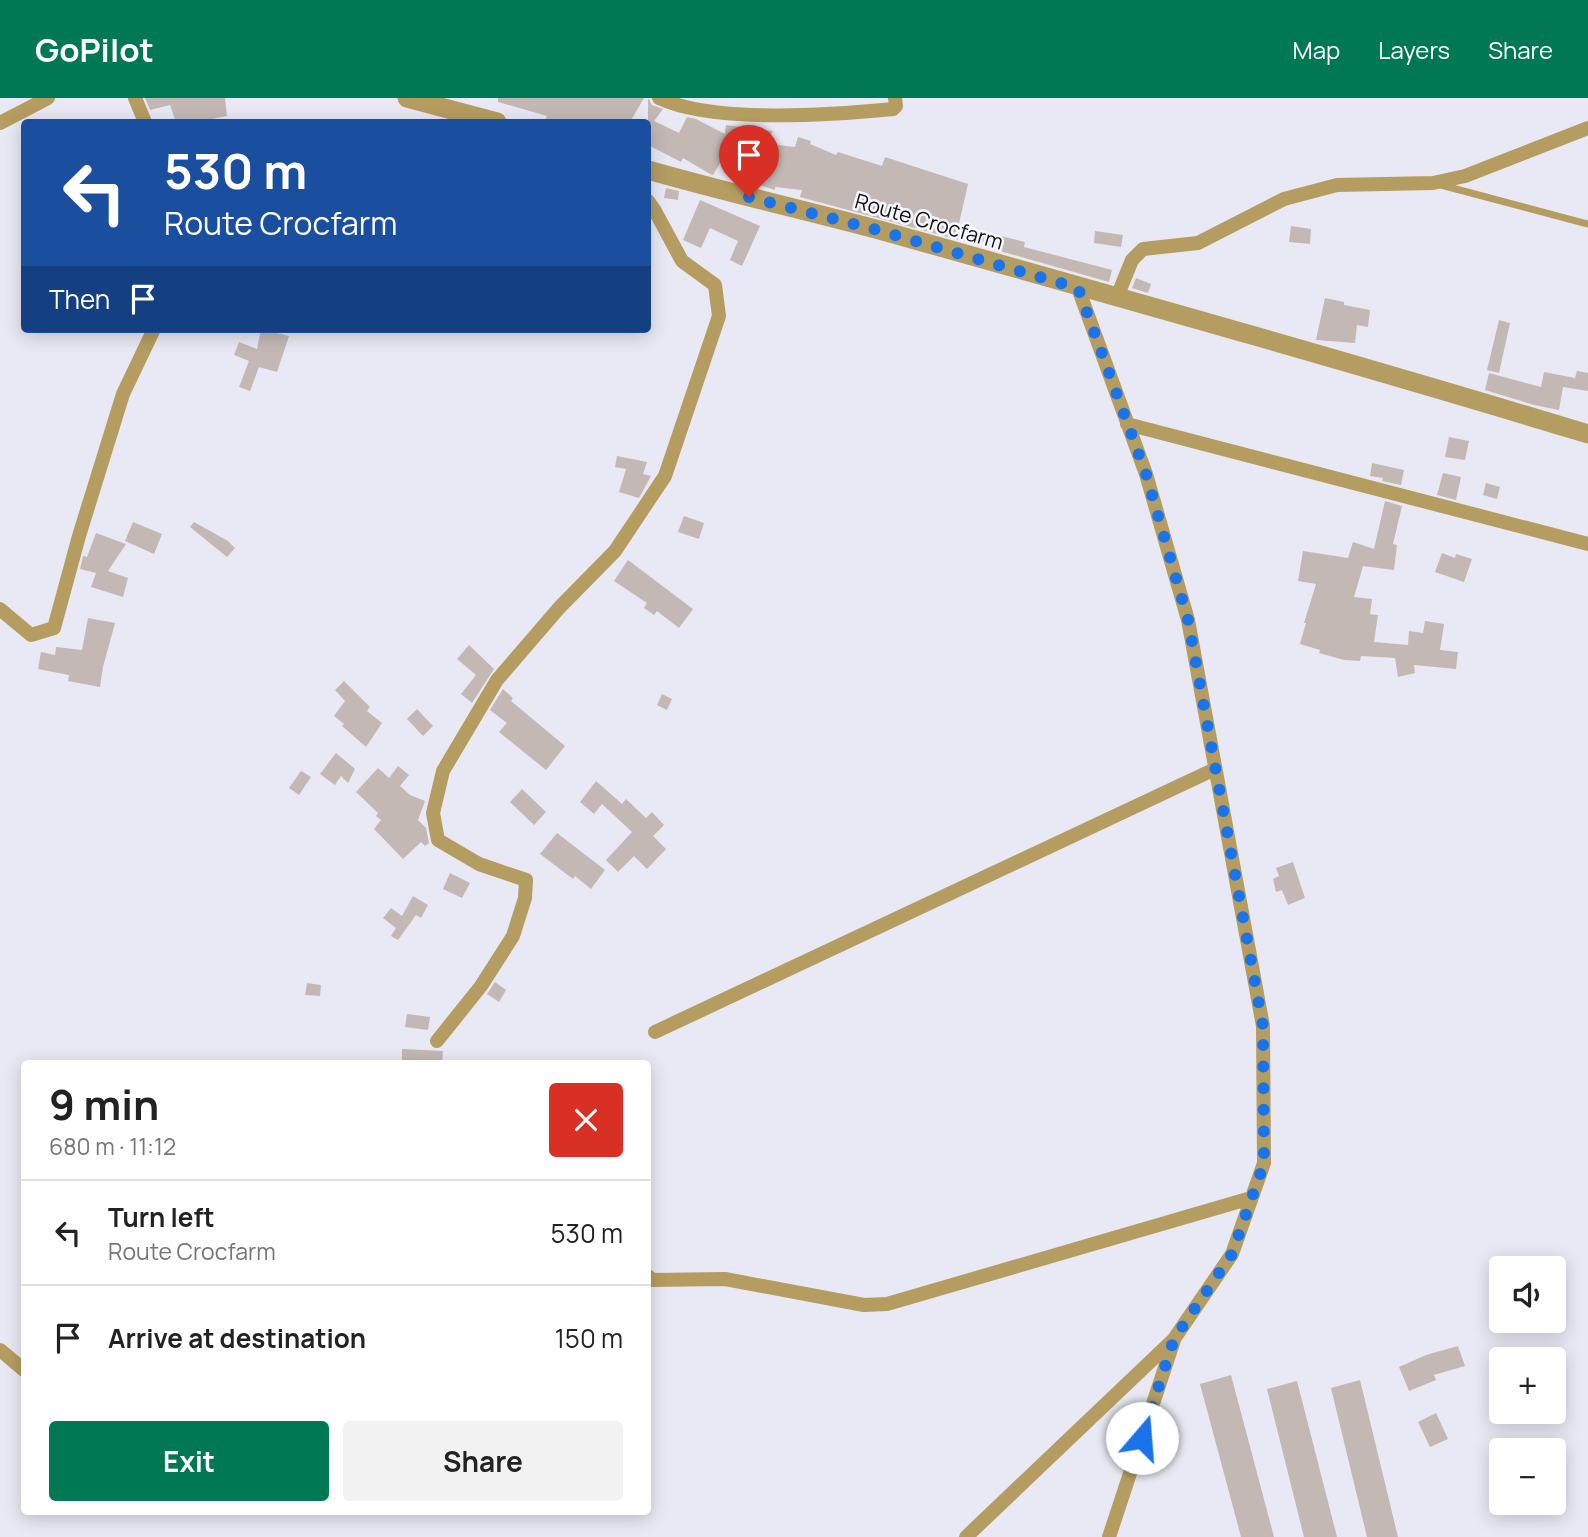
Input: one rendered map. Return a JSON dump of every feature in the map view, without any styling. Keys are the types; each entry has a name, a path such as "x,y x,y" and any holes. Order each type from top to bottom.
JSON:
{"street":[{"path":"0,123 48,98"},
{"path":"135,98 144,119"},
{"path":"407,98 486,119"},
{"path":"659,98 712,113 769,115 892,109 896,106 895,98"},
{"path":"1117,297 1132,260 1143,249 1198,243 1284,199 1337,185 1433,183 1465,176 1588,128"},
{"name":"Route Crocfarm","path":"651,171 1117,297 1588,434"},
{"path":"438,1041 481,986 513,936 524,898 526,880 479,864 438,840 433,813 443,771 497,680 559,608 615,551 665,477 719,316 715,285 682,261 651,205"},
{"path":"966,1537 1174,1339 1232,1254 1264,1163 1263,1026 1188,620 1146,474 1078,288"},
{"path":"0,609 32,635 54,628 123,394 152,333"},
{"path":"1127,424 1588,544"},
{"path":"655,1032 1215,769"},
{"path":"651,1279 725,1279 864,1305 887,1304 1251,1198"},
{"path":"1109,1537 1174,1339"},
{"path":"0,1350 21,1368"}],"lane":[{"path":"1433,183 1588,224"}],"building":[{"path":"145,98 225,98 227,116 212,119 175,119 170,105 150,110"},
{"path":"498,98 644,98 632,119 546,119 547,116 498,102"},
{"path":"648,98 652,105 663,109 654,121 679,133 687,117 725,134 726,125 772,131 770,144 795,147 798,137 836,155 838,152 882,166 885,157 968,184 958,228 1025,242 1024,247 1112,270 1109,282 986,247 987,242 963,241 800,197 802,190 775,187 775,190 741,179 748,156 726,153 713,175 710,174 683,158 681,162 651,147 651,119 648,119"},
{"path":"666,188 679,191 678,200 664,198"},
{"path":"700,200 760,226 742,266 730,260 738,241 710,228 701,248 683,240"},
{"path":"1291,226 1311,229 1310,244 1289,242"},
{"path":"1095,231 1123,235 1121,247 1094,243"},
{"path":"1136,278 1151,284 1148,293 1132,288"},
{"path":"1325,298 1370,310 1368,327 1357,325 1355,343 1316,340"},
{"path":"1499,320 1510,323 1499,373 1487,370"},
{"path":"260,333 289,336 277,372 259,367 250,391 239,387 249,361 234,355 239,342 257,349"},
{"path":"1577,371 1588,373 1588,391 1563,387 1559,410 1485,390 1489,373 1541,387 1544,372 1575,378"},
{"path":"1449,437 1469,441 1465,460 1445,457"},
{"path":"617,456 647,462 643,474 651,476 639,498 619,492 626,469 615,467"},
{"path":"1372,463 1404,470 1401,485 1370,476"},
{"path":"1443,473 1461,477 1456,500 1437,495"},
{"path":"1486,483 1500,487 1497,499 1483,495"},
{"path":"1385,501 1402,506 1393,544 1397,545 1394,570 1363,566 1354,597 1372,599 1370,614 1378,615 1374,642 1408,645 1409,631 1423,633 1425,621 1444,624 1440,650 1458,652 1456,669 1414,665 1415,673 1398,677 1395,658 1361,656 1360,661 1344,660 1300,644 1316,584 1298,581 1303,551 1348,558 1353,542 1374,549"},
{"path":"684,516 704,523 699,539 678,532"},
{"path":"133,522 162,534 154,554 125,541"},
{"path":"194,522 228,541 235,548 227,557 190,527"},
{"path":"96,533 126,544 108,571 128,578 123,597 91,587 96,573 80,569 83,556 87,557"},
{"path":"1442,553 1455,558 1456,554 1472,559 1464,582 1435,572"},
{"path":"628,560 693,609 679,628 657,611 654,615 644,608 647,603 614,581"},
{"path":"88,618 115,623 100,687 68,681 69,675 38,669 41,652 55,655 56,647 82,650"},
{"path":"469,645 494,669 472,703 461,694 476,675 457,659"},
{"path":"344,681 370,707 367,711 382,723 366,747 334,716 345,701 335,690"},
{"path":"503,689 513,698 511,701 565,746 546,770 499,732 507,723 490,710"},
{"path":"662,694 672,699 667,710 657,705"},
{"path":"417,709 433,726 423,736 407,719"},
{"path":"336,753 355,769 348,783 341,776 335,785 320,774"},
{"path":"398,766 409,775 400,786 410,795 425,801 418,820 426,828 429,843 425,846 421,842 403,859 374,829 381,820 376,816 378,813 356,792 378,768 389,778"},
{"path":"301,771 311,777 299,795 289,788"},
{"path":"596,781 622,804 626,799 646,818 652,812 664,825 653,836 666,849 647,869 634,856 618,872 606,860 632,832 602,804 594,814 580,802"},
{"path":"522,789 546,812 534,825 510,802"},
{"path":"557,833 605,870 591,889 540,854"},
{"path":"1293,862 1305,898 1288,905 1282,890 1276,892 1273,879 1279,876 1276,868"},
{"path":"450,873 470,883 462,898 443,889"},
{"path":"413,896 428,905 421,918 416,915 398,940 391,936 396,928 383,918 391,908 402,916"},
{"path":"495,982 506,990 499,1002 487,994"},
{"path":"307,983 321,985 320,996 305,995"},
{"path":"407,1014 430,1017 428,1030 405,1027"},
{"path":"402,1049 443,1051 442,1060 402,1060"},
{"path":"1458,1346 1465,1366 1434,1375 1436,1380 1409,1391 1399,1367 1426,1355"},
{"path":"1231,1375 1274,1537 1241,1537 1200,1384"},
{"path":"1360,1380 1398,1537 1367,1537 1331,1388"},
{"path":"1297,1381 1337,1537 1304,1537 1267,1389"},
{"path":"1436,1413 1448,1439 1430,1447 1418,1422"}],"route":[{"path":"749,197 881,231 1078,288 1146,474 1188,620 1263,1026 1264,1163 1232,1254 1174,1339 1142,1438"}]}
